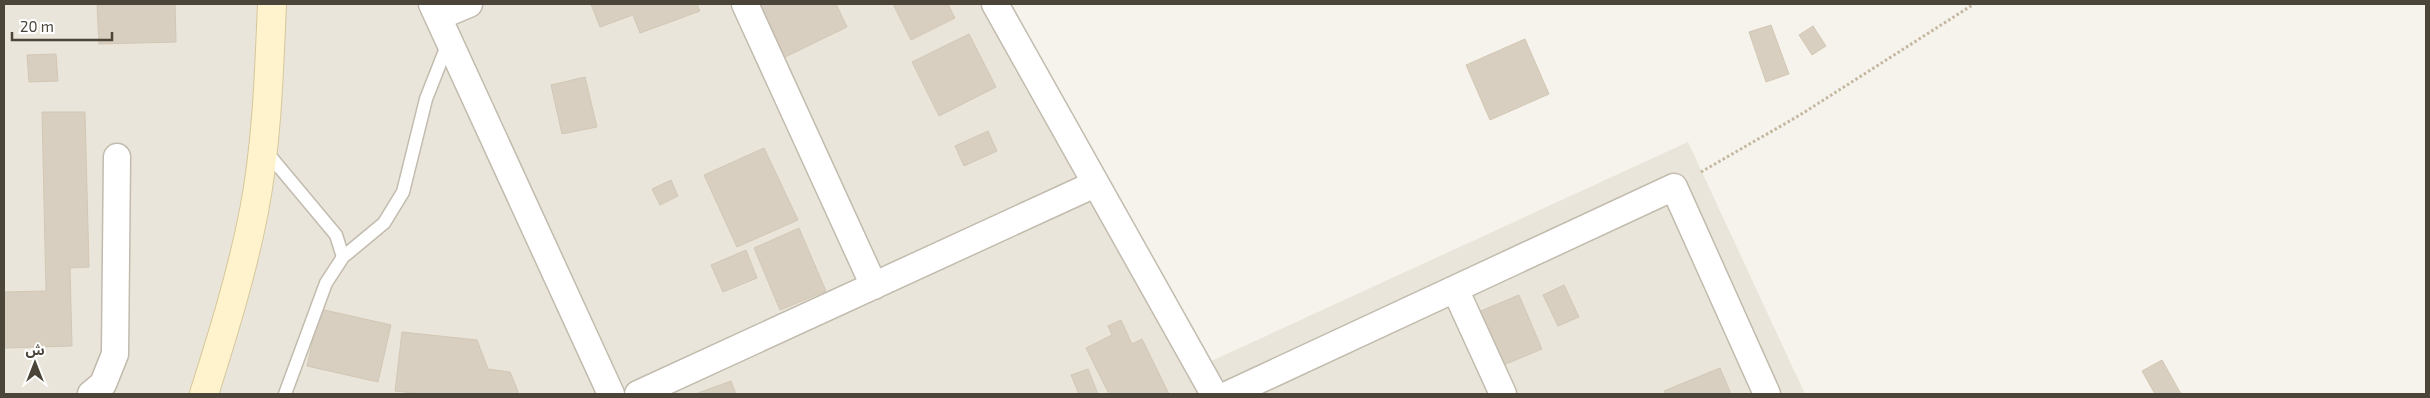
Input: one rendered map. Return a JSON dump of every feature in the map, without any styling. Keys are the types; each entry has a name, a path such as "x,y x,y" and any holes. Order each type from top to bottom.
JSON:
{"main road":[{"path":"204,394 230,313 254,211 269,92 272,4"}],"street":[{"path":"468,4 435,10 611,394"},
{"path":"745,4 874,286"},
{"path":"995,4 1214,394"},
{"path":"91,394 103,384 115,354 117,157"},
{"path":"638,394 1095,184"},
{"path":"1229,394 1674,187 1767,394"},
{"path":"1455,289 1503,394"}],"lane":[{"path":"285,394 326,283 343,257 384,223 403,192 426,99 449,40"},
{"path":"262,146 336,235 343,257"}],"path":[{"path":"1674,187 1800,115 1974,4"}],"shaded area":[{"path":"4,4 1001,4 1207,363 1688,142 1805,394 4,394"}],"building":[{"path":"97,4 175,4 176,42 99,44"},
{"path":"591,4 697,4 700,11 640,33 633,15 600,27"},
{"path":"755,4 836,4 847,27 781,59"},
{"path":"893,4 948,4 955,18 911,40"},
{"path":"1771,25 1789,74 1766,82 1749,32"},
{"path":"1813,26 1826,46 1812,55 1799,35"},
{"path":"969,34 996,87 939,116 912,62"},
{"path":"1525,39 1549,94 1490,120 1466,65"},
{"path":"56,54 58,81 29,82 27,55"},
{"path":"585,77 597,127 562,134 551,85"},
{"path":"42,112 85,112 89,267 70,268 72,346 4,348 4,292 46,291"},
{"path":"988,131 997,151 964,166 955,146"},
{"path":"764,148 798,220 737,247 704,175"},
{"path":"671,180 678,196 660,205 652,189"},
{"path":"799,228 826,291 780,310 754,248"},
{"path":"746,250 757,278 723,292 711,265"},
{"path":"1564,285 1579,317 1558,326 1543,295"},
{"path":"1519,295 1542,349 1494,369 1471,315"},
{"path":"320,309 391,325 378,382 307,366"},
{"path":"1121,320 1132,344 1142,339 1169,394 1109,394 1086,348 1112,335 1108,326"},
{"path":"402,332 477,340 488,369 510,372 519,394 423,394 395,391"},
{"path":"2162,360 2181,394 2155,394 2142,371"},
{"path":"1720,368 1731,394 1665,394 1664,391"},
{"path":"1088,369 1098,394 1079,394 1071,375"},
{"path":"731,381 736,394 695,394"}]}
